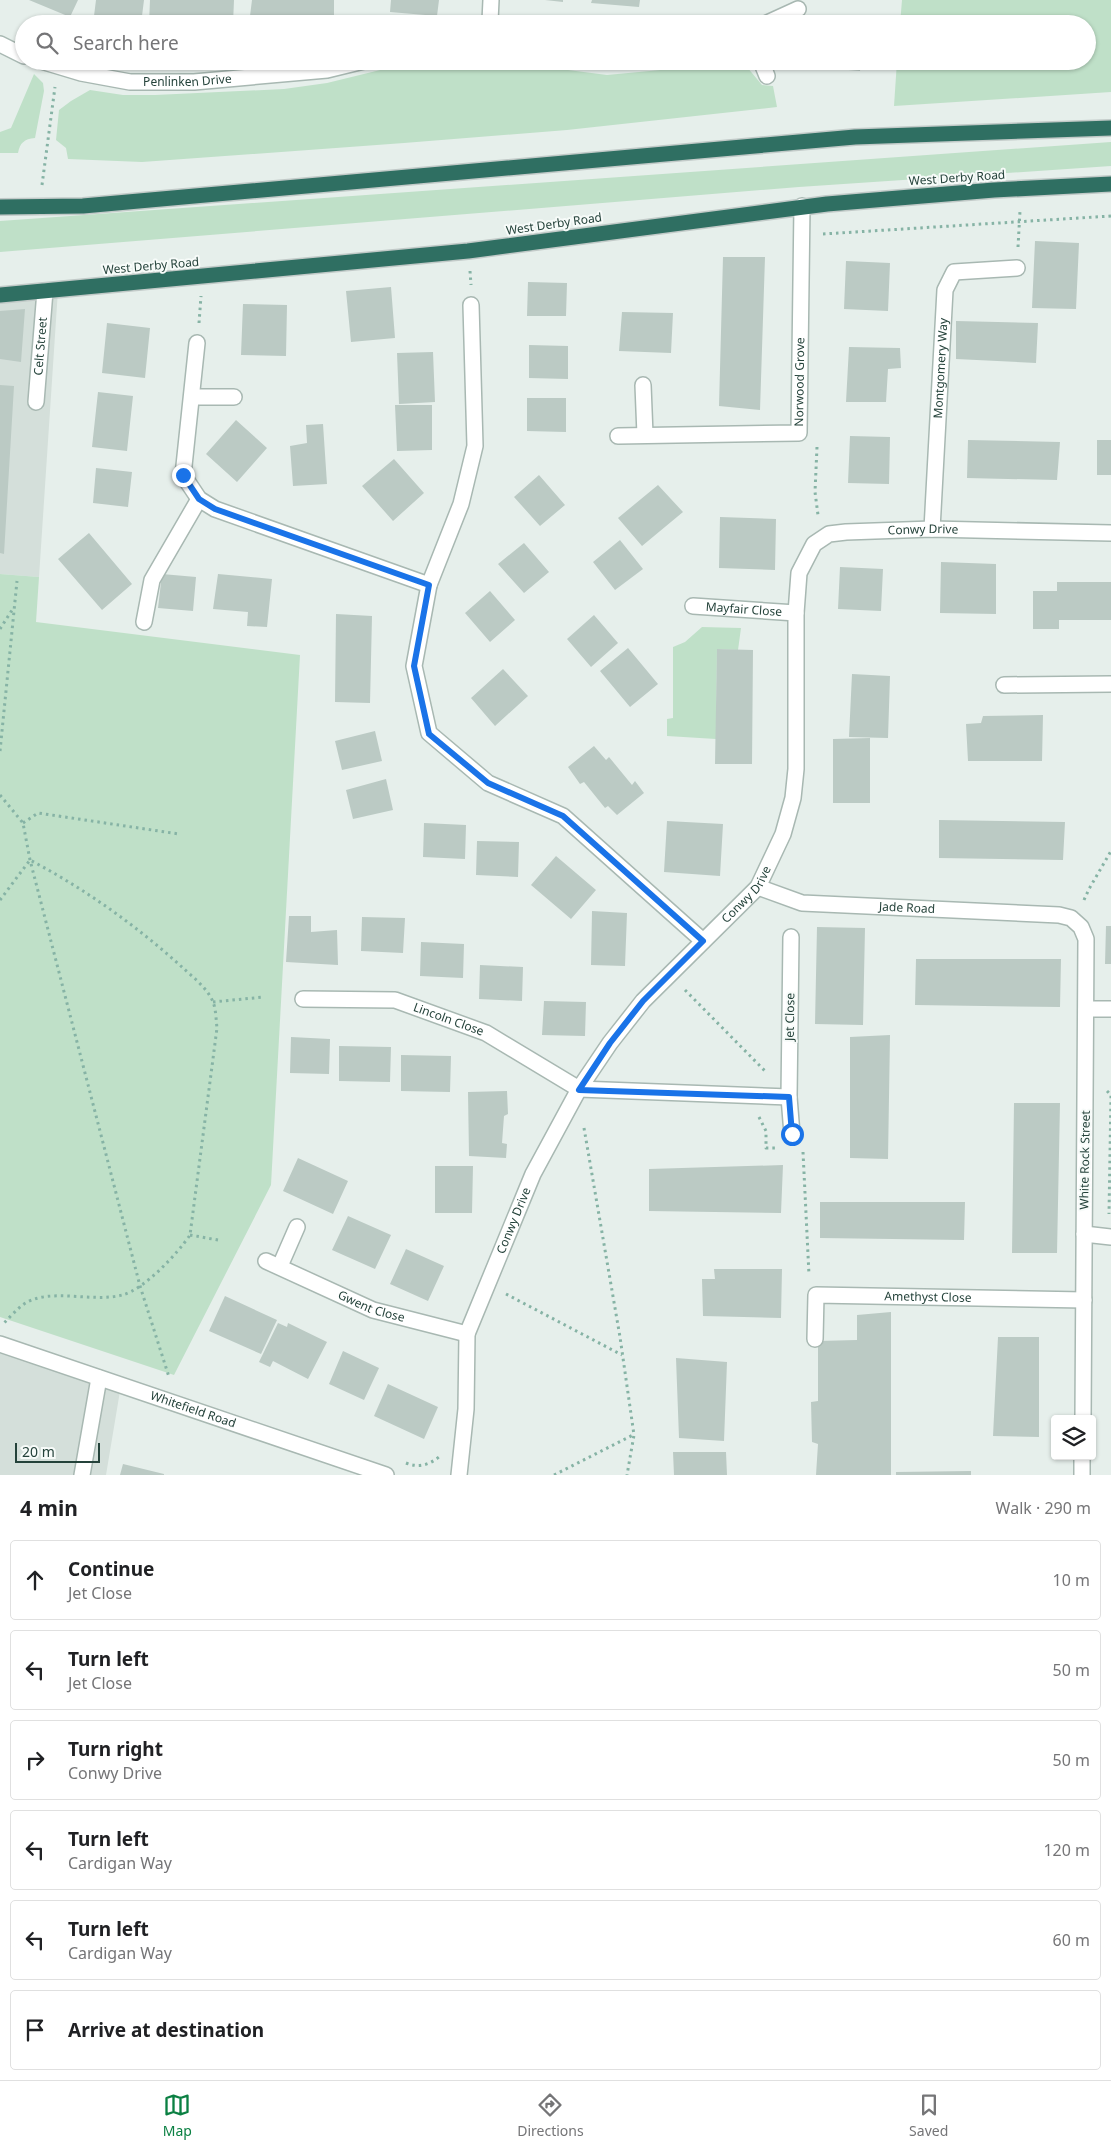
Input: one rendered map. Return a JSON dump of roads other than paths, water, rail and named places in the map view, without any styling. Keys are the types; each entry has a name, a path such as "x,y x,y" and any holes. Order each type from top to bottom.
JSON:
{"highway":[{"path":"0,207 82,206 855,138 1111,128"},
{"name":"West Derby Road","path":"0,295 468,251 802,206 1111,184"}],"street":[{"path":"490,15 491,0"},
{"path":"784,15 798,9"},
{"path":"0,44 15,52"},
{"name":"Penlinken Drive","path":"71,70 130,82 194,82 327,70"},
{"path":"765,70 768,76"},
{"name":"Norwood Grove","path":"618,436 800,433 802,206"},
{"name":"Montgomery Way","path":"932,529 945,290 954,272 1017,268"},
{"name":"Celt Street","path":"36,402 45,291"},
{"path":"471,305 475,446 461,504 429,585 414,666 429,734 488,783 563,816 703,941"},
{"path":"197,343 183,475 199,499 215,509 429,585"},
{"path":"643,385 645,435"},
{"path":"192,397 234,397"},
{"path":"144,622 152,580 199,499"},
{"name":"Conwy Drive","path":"459,1475 466,1409 468,1334 533,1174 579,1090 610,1043 643,1001 758,886 783,834 794,798 796,760 796,613 799,573 814,544 829,534 932,529 1111,532"},
{"name":"Mayfair Close","path":"693,606 796,613"},
{"path":"1004,685 1111,684"},
{"name":"Jade Road","path":"758,886 802,903 1059,915"},
{"name":"White Rock Street","path":"1059,915 1071,918 1081,927 1086,939 1083,1415"},
{"name":"Jet Close","path":"791,937 789,1097 792,1134"},
{"name":"Lincoln Close","path":"303,1000 395,1000 486,1033 579,1090"},
{"path":"1086,1009 1111,1009"},
{"path":"579,1090 789,1097"},
{"name":"Gwent Close","path":"297,1226 273,1264 373,1310 468,1334"},
{"path":"1084,1234 1111,1236"},
{"name":"Amethyst Close","path":"815,1339 816,1295 1084,1300"},
{"name":"Whitefield Road","path":"0,1344 386,1475"},
{"path":"82,1475 99,1378"},
{"path":"1082,1460 1082,1475"}]}
